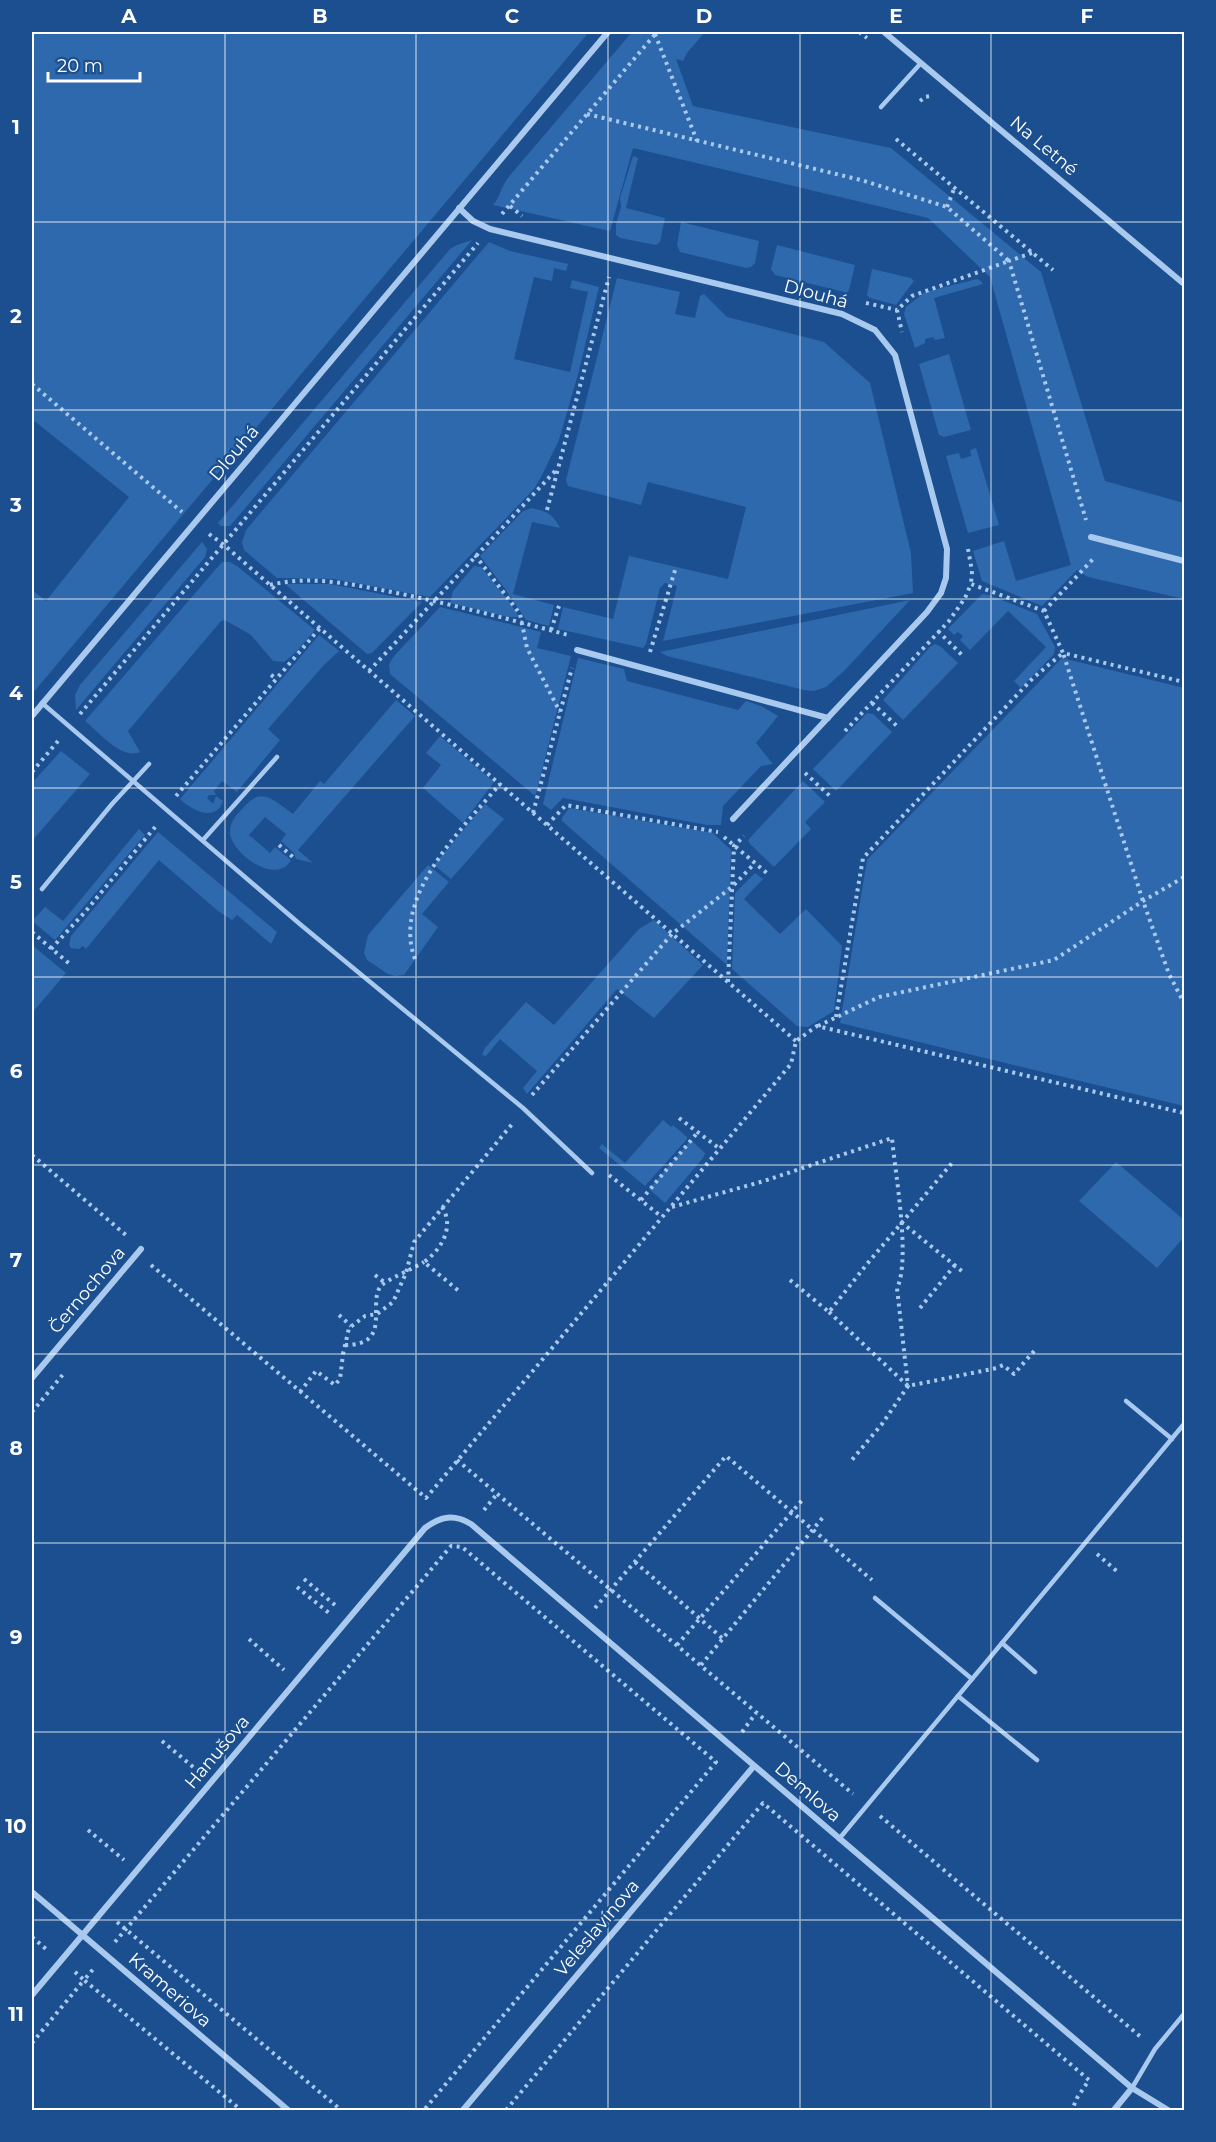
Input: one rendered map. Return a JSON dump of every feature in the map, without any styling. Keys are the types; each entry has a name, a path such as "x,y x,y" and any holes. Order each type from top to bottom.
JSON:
{"street":[{"name":"Dlouhá","path":"32,716 608,32"},
{"name":"Na Letné","path":"884,32 1185,284"},
{"name":"Dlouhá","path":"459,208 490,230 842,314 875,330 895,355 931,492 946,539 948,560 941,593 927,612 733,819"},
{"path":"1091,537 1185,561"},
{"path":"577,650 828,718"},
{"name":"Černochova","path":"32,1378 141,1249"},
{"name":"Demlova","path":"425,1528 444,1517 462,1519 471,1524 1132,2088 1168,2110"},
{"name":"Hanušova","path":"32,1995 425,1528"},
{"name":"Veleslavínova","path":"463,2110 754,1766"},
{"name":"Krameriova","path":"32,1892 288,2110"},
{"path":"1114,2110 1132,2088"}],"lane":[{"path":"881,107 921,63"},
{"path":"42,703 301,925 523,1108 592,1173"},
{"path":"203,840 277,757"},
{"path":"42,889 112,804 149,764"},
{"path":"1126,1401 1172,1439"},
{"path":"839,1839 1185,1424"},
{"path":"875,1598 972,1679"},
{"path":"1002,1643 1035,1672"},
{"path":"958,1696 1037,1760"},
{"path":"1132,2088 1155,2049 1185,2014"}],"path":[{"path":"505,212 656,33 697,141"},
{"path":"587,114 861,180 947,207 1009,261 1096,555 1044,611"},
{"path":"896,139 1053,270"},
{"path":"947,207 954,189"},
{"path":"81,714 476,246"},
{"path":"905,342 897,310 912,296 1032,254"},
{"path":"547,510 613,260"},
{"path":"32,384 184,513"},
{"path":"369,671 557,469"},
{"path":"209,534 796,1041"},
{"path":"841,735 962,604 971,584 972,571 966,542"},
{"path":"475,555 520,614 527,648 560,712"},
{"path":"649,656 676,567"},
{"path":"270,585 282,582 333,580 434,601"},
{"path":"971,584 1044,611 1063,653 1169,974 1185,1003"},
{"path":"551,630 559,606"},
{"path":"176,796 320,628"},
{"path":"938,631 964,657"},
{"path":"533,813 577,650"},
{"path":"1063,653 1185,681"},
{"path":"836,1017 863,858 1033,678 1063,653"},
{"path":"270,675 276,679"},
{"path":"872,703 898,727"},
{"path":"32,772 60,738"},
{"path":"797,781 812,765"},
{"path":"805,773 831,796"},
{"path":"416,959 410,946 410,927 418,896 440,857 500,784"},
{"path":"547,825 566,805 717,832 768,874"},
{"path":"51,949 85,912 156,826"},
{"path":"728,982 734,846 750,830"},
{"path":"279,845 294,858"},
{"path":"532,1095 672,934 733,886 755,863"},
{"path":"32,1155 141,1249 152,1267 426,1498 792,1064 796,1041 817,1026 879,997 1054,960 1143,901 1185,877"},
{"path":"32,932 72,966"},
{"path":"817,1026 1185,1113"},
{"path":"679,1118 720,1149"},
{"path":"300,1392 316,1371 336,1385 340,1379 345,1345 351,1326 364,1316 377,1314 393,1302 406,1273 414,1242 514,1120"},
{"path":"640,1200 698,1132"},
{"path":"671,1207 764,1181 891,1138 901,1222 902,1277 897,1288 908,1386 882,1424 851,1461"},
{"path":"829,1312 952,1163"},
{"path":"592,1173 603,1170 663,1218"},
{"path":"345,1345 363,1342 370,1336 376,1326 378,1289 384,1282 406,1273 434,1255 448,1226 447,1215 442,1208"},
{"path":"901,1222 963,1272"},
{"path":"424,1262 460,1292"},
{"path":"920,1308 955,1265"},
{"path":"375,1275 384,1282"},
{"path":"790,1280 829,1312 908,1386"},
{"path":"339,1315 351,1326"},
{"path":"908,1386 1003,1365 1014,1374 1035,1350"},
{"path":"584,1621 726,1456 879,1586 875,1598"},
{"path":"457,1460 857,1797"},
{"path":"480,1514 497,1494"},
{"path":"677,1645 804,1498"},
{"path":"701,1665 824,1516"},
{"path":"1085,1544 1119,1573"},
{"path":"115,1942 451,1546 462,1547 716,1762 424,2110"},
{"path":"635,1562 722,1638"},
{"path":"304,1579 340,1609"},
{"path":"297,1587 334,1617"},
{"path":"249,1639 287,1673"},
{"path":"740,1734 756,1713"},
{"path":"162,1741 201,1774"},
{"path":"506,2110 763,1803 1089,2080 1072,2110"},
{"path":"872,1810 1155,2049"},
{"path":"88,1830 127,1863"},
{"path":"126,1929 341,2110"},
{"path":"33,1940 46,1948"},
{"path":"32,2043 94,1967"},
{"path":"74,1972 241,2110"}],"shaded area":[{"path":"32,32 589,32 32,694 32,590 46,601 129,497 32,419"},
{"path":"632,32 705,32 683,61 676,59 693,106 891,148 1041,272 1105,481 1184,503 1184,599 1088,577 1077,570 1042,606 982,581 973,551 1004,541 1016,581 1071,565 990,277 928,218 633,148 610,231 493,205 507,179"},
{"path":"633,156 638,158 626,208 665,218 660,242 656,245 620,238 616,235 616,224 621,207 620,198"},
{"path":"681,222 759,241 755,263 746,268 680,252 677,245"},
{"path":"472,240 230,526 221,526 218,523 450,249"},
{"path":"489,242 510,251 568,264 566,271 554,268 552,281 534,277 514,359 570,372 588,292 570,288 572,280 599,287 579,371 559,440 534,489 430,597 334,579 277,578 244,550 242,542 246,530"},
{"path":"777,245 855,265 849,290 847,293 775,275 771,269"},
{"path":"872,269 911,278 914,281 896,305 870,298 867,295"},
{"path":"617,278 680,292 675,314 695,318 700,296 704,294 727,317 824,342 870,383 911,553 913,593 663,641 677,586 665,583 660,588 643,648 558,629 563,607 613,619 629,556 728,579 746,507 648,482 641,505 568,486 566,480"},
{"path":"977,279 983,284 934,298 945,338 925,339 925,343 915,348 904,314 906,307 925,292"},
{"path":"949,354 971,430 944,437 939,435 919,364"},
{"path":"976,448 999,525 968,533 946,456 959,453 961,459 971,456 970,450"},
{"path":"531,508 549,514 560,528 532,522 513,594 554,605 549,626 526,620 480,556 522,512"},
{"path":"202,542 207,549 205,557 76,710 75,695 80,685"},
{"path":"222,562 230,562 237,566 315,630 284,662 273,661 251,635 225,620 221,621 128,731 140,752 125,752 118,749 85,721"},
{"path":"474,566 481,567 519,617 508,617 450,603 453,591"},
{"path":"285,584 330,584 422,602 372,653 367,654"},
{"path":"982,594 1037,614 1055,647 1054,654 1021,688 1014,681 1046,647 1008,611 970,650 960,640 963,636 958,632 954,635 948,629"},
{"path":"910,600 844,671 826,687 814,691 667,656 660,652"},
{"path":"440,607 541,632 537,648 571,656 536,794 534,795 390,674 389,664 394,656"},
{"path":"319,635 339,651 268,729 280,740 237,792 222,781 214,791 216,795 209,795 207,798 213,804 216,796 223,801 220,808 209,813 197,810 180,799"},
{"path":"935,644 958,663 903,720 883,700"},
{"path":"578,658 624,669 627,681 738,710 746,701 761,706 778,716 756,743 773,764 761,766 723,806 721,825 707,825 563,798 551,810 543,804"},
{"path":"1062,658 1184,688 1184,1106 840,1023 867,860"},
{"path":"396,700 415,716 298,850 313,863 296,859 294,853 281,841 286,834 265,817 249,835 270,853 275,847 291,860 284,867 275,870 265,868 255,864 237,849 232,840 230,828 236,816 250,801 262,796 274,800 293,814 320,781 324,784"},
{"path":"867,713 873,714 892,732 836,791 813,769"},
{"path":"440,736 494,782 463,823 423,788 441,765 426,753"},
{"path":"61,751 90,774 32,841 32,783"},
{"path":"803,781 825,802 805,822 811,829 774,867 748,840"},
{"path":"485,804 504,819 451,879 434,865"},
{"path":"569,808 713,833 731,850 727,965 562,821"},
{"path":"139,829 145,835 55,940 32,921 45,907 63,921"},
{"path":"158,832 277,932 271,944 237,915 232,920 218,911 159,860 86,949 83,946 79,949 71,948 69,945 71,936"},
{"path":"428,865 449,882 422,914 438,927 404,975 388,974 367,960 364,953 368,935"},
{"path":"755,873 763,879 744,899 780,934 806,909 842,946 834,1011 808,1027 797,1026 732,969 735,893"},
{"path":"654,920 703,965 654,1018 617,989 527,1094 523,1088 537,1071 500,1039 486,1056 482,1055 485,1048 526,1002 554,1025 639,929"},
{"path":"32,945 66,973 32,1013"},
{"path":"663,1120 671,1127 673,1125 687,1139 645,1186 599,1148 602,1144 625,1163"},
{"path":"691,1140 705,1153 703,1158 665,1203 649,1189"},
{"path":"1116,1162 1184,1220 1184,1237 1157,1268 1079,1201"}]}
